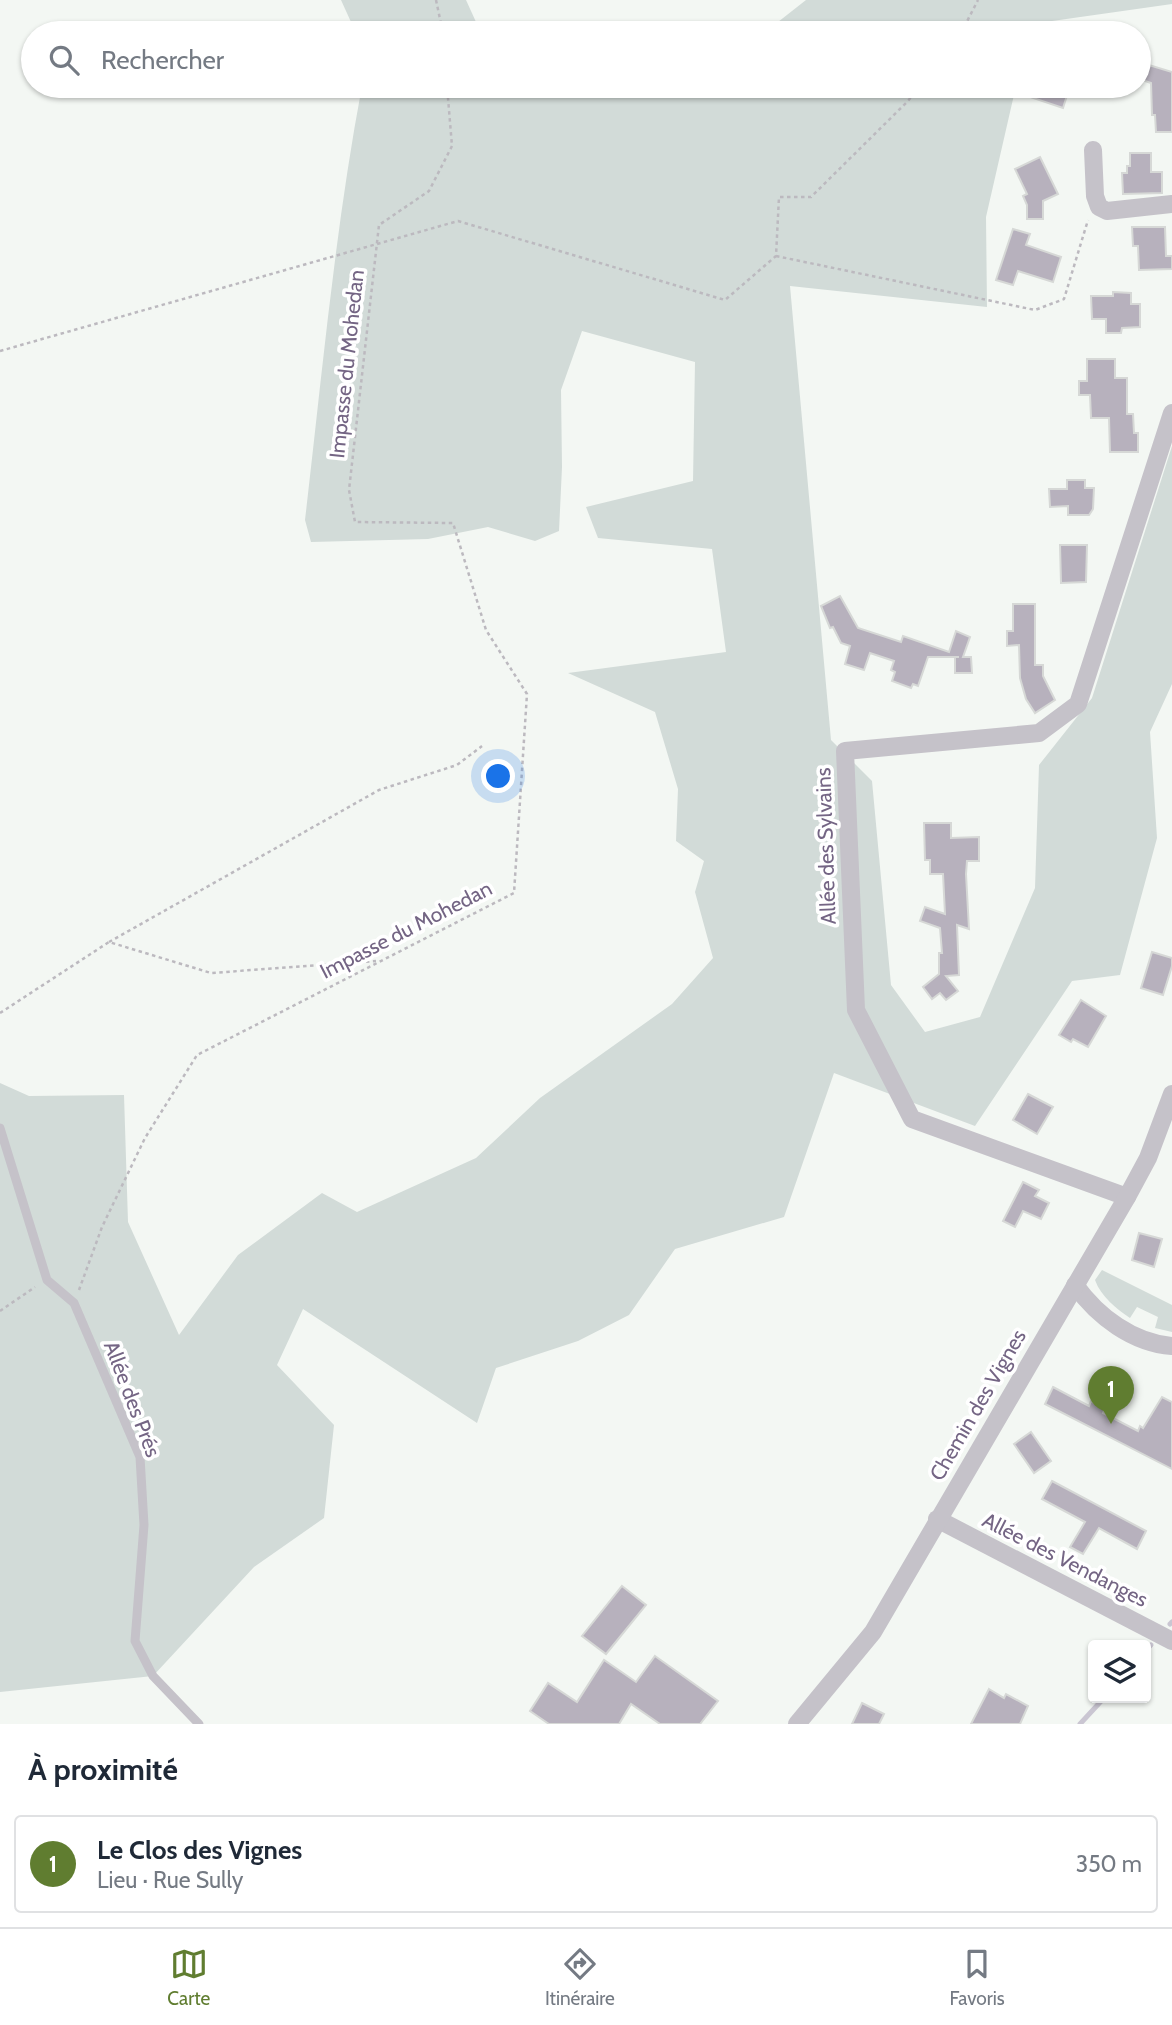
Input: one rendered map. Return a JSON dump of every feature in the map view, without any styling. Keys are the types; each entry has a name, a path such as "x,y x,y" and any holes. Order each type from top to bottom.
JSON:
{"street":[{"path":"1093,150 1095,196 1099,207 1107,211 1172,204"},
{"name":"Allée des Sylvains","path":"1126,1197 912,1119 856,1010 845,751 1039,733 1078,704 1172,413"},
{"name":"Chemin des Vignes","path":"797,1724 873,1632 1166,1129 1172,1094"},
{"path":"1075,1285 1109,1321 1131,1335 1159,1345 1172,1346"},
{"name":"Allée des Vendanges","path":"937,1519 1172,1641"}],"lane":[{"path":"0,1128 47,1280"},
{"name":"Allée des Prés","path":"47,1280 74,1303 140,1457 144,1525 135,1641 153,1676 199,1724"}],"path":[{"path":"436,0 440,21"},
{"path":"967,21 978,0"},
{"name":"Impasse du Mohedan","path":"74,1303 102,1227 145,1138 197,1055 514,893 527,694 486,630 453,523 355,523 349,490 379,225 429,191 452,146 448,98"},
{"path":"0,351 458,221 725,300 775,256 779,197 811,197 910,98"},
{"path":"775,256 1035,310 1064,299 1095,196"},
{"path":"0,1013 109,942 379,790 457,765 482,746"},
{"path":"109,942 211,973 379,961"},
{"path":"0,1311 47,1280"}],"shaded area":[{"path":"341,0 466,0 476,21 351,21"},
{"path":"806,0 1172,0 1172,4 1052,21 779,21"},
{"path":"360,98 1013,98 986,217 987,307 790,286 831,740 872,781 891,985 925,1032 980,1017 1035,888 1039,765 1092,698 1172,446 1172,684 1150,732 1157,838 1120,975 1072,981 975,1126 834,1073 784,1217 675,1249 629,1315 578,1341 496,1368 477,1423 303,1309 277,1365 334,1425 324,1518 254,1567 153,1676 0,1692 0,1083 29,1096 124,1095 128,1222 179,1335 238,1255 322,1193 357,1212 476,1158 540,1098 672,1004 713,958 695,892 704,861 676,841 678,789 655,712 568,673 726,652 712,549 598,538 586,507 693,481 695,362 582,331 561,390 559,531 535,541 488,527 428,539 311,542 305,520 323,357"},
{"path":"1102,1270 1172,1305 1172,1332 1155,1328 1158,1317 1137,1307 1130,1318 1115,1307 1101,1292 1095,1280"}],"building":[{"path":"1151,66 1172,72 1172,132 1156,132 1155,115 1152,115"},
{"path":"1033,98 1066,98 1063,108"},
{"path":"1130,153 1151,153 1151,172 1162,172 1162,193 1123,194 1122,173 1127,173 1127,166 1130,166"},
{"path":"1040,157 1058,194 1043,201 1043,219 1027,219 1027,205 1023,196 1027,194 1015,169"},
{"path":"1132,227 1165,227 1166,256 1172,256 1172,269 1139,270 1138,246 1133,246"},
{"path":"1013,229 1030,234 1026,245 1061,257 1053,282 1018,271 1013,285 996,280"},
{"path":"1113,292 1131,293 1131,304 1140,304 1140,327 1122,328 1121,333 1106,333 1106,319 1092,319 1091,296 1113,296"},
{"path":"1087,359 1115,359 1115,378 1127,378 1127,414 1133,414 1134,433 1138,433 1138,452 1110,452 1109,418 1091,418 1090,395 1079,395 1079,381 1087,381"},
{"path":"1067,480 1085,480 1085,488 1094,488 1093,509 1089,515 1068,515 1068,506 1050,507 1049,489 1067,489"},
{"path":"1060,545 1087,545 1086,582 1061,583"},
{"path":"840,596 858,628 901,642 903,636 949,652 956,631 970,637 963,657 971,657 972,673 955,673 955,657 928,657 918,686 913,684 911,688 892,681 894,661 870,653 864,670 845,664 850,646 841,643 833,627 830,628 821,606"},
{"path":"1013,604 1035,604 1035,665 1043,665 1043,676 1055,700 1035,713 1026,699 1020,678 1019,645 1007,646 1007,631 1013,631"},
{"path":"924,823 951,823 951,838 979,837 979,861 967,861 969,929 957,925 959,975 946,976 958,991 946,1000 940,993 932,999 923,987 939,974 939,953 942,953 940,928 920,921 925,907 945,914 943,874 930,874 930,860 925,860"},
{"path":"1152,952 1172,958 1163,995 1141,988"},
{"path":"1081,1000 1106,1016 1088,1047 1059,1035"},
{"path":"1028,1094 1053,1107 1037,1134 1013,1120"},
{"path":"1023,1182 1039,1190 1035,1196 1049,1203 1041,1219 1023,1211 1015,1227 1003,1221"},
{"path":"1139,1233 1162,1239 1154,1267 1132,1260"},
{"path":"1053,1387 1089,1406 1091,1401 1105,1408 1103,1413 1138,1431 1140,1426 1143,1428 1162,1397 1172,1402 1172,1469 1045,1404"},
{"path":"1031,1432 1051,1461 1034,1473 1014,1444"},
{"path":"1052,1481 1146,1531 1137,1549 1099,1528 1083,1554 1070,1547 1085,1522 1042,1499"},
{"path":"622,1586 646,1605 606,1654 582,1636"},
{"path":"655,1656 718,1701 700,1724 660,1724 631,1704 619,1724 549,1724 530,1711 548,1683 577,1702 604,1660 636,1682"},
{"path":"989,1689 1004,1698 1006,1694 1028,1706 1020,1724 971,1724"},
{"path":"862,1703 884,1714 879,1724 852,1724"}],"waterway":[{"path":"1080,1724 1099,1703"}],"place":[{"name":"Le Clos des Vignes","path":"1111,1424"}]}
